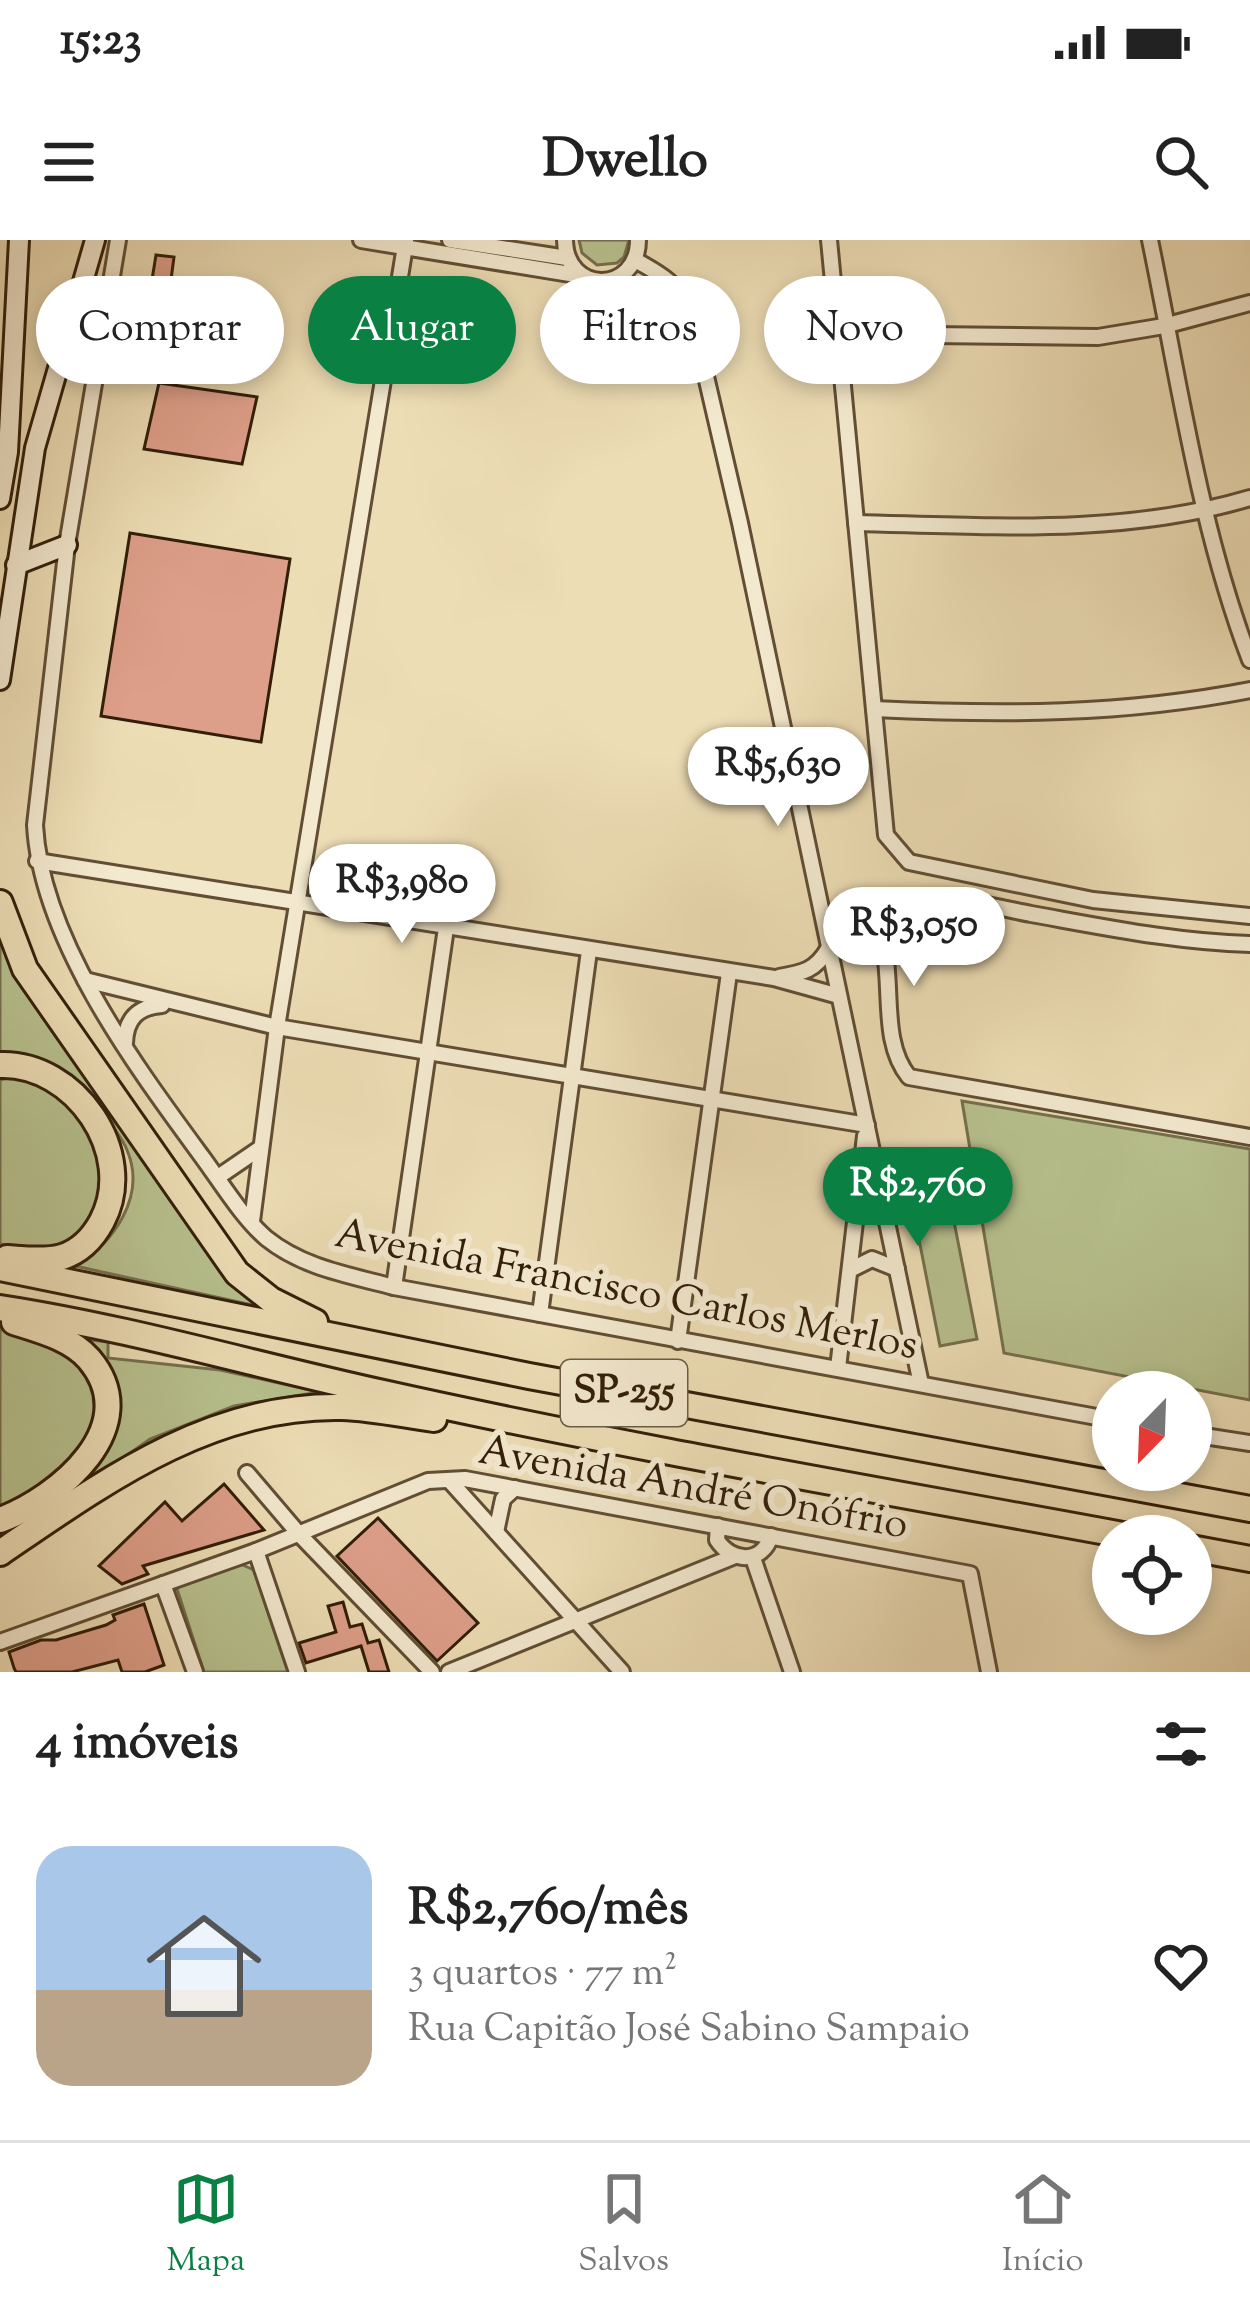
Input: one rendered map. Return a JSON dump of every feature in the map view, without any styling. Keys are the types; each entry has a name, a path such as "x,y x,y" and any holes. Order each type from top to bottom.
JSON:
{"highway":[{"path":"0,903 25,969 237,1273 271,1300 308,1319 445,1358"},
{"path":"0,1065 34,1067 67,1087 103,1135 113,1173 107,1210 78,1251 57,1259 0,1258"},
{"name":"SP-255","path":"0,1268 445,1358 1250,1509"},
{"name":"SP-255","path":"0,1308 188,1344 379,1393 615,1442 1092,1529"},
{"path":"0,1318 71,1344 100,1376 106,1398 105,1424 94,1451 77,1473 0,1520"},
{"path":"0,1553 148,1456 249,1417 344,1407 615,1442"},
{"path":"1212,1552 1250,1558"}],"main road":[{"path":"0,499 8,452 20,240"},
{"path":"0,680 35,448 94,240"},
{"path":"16,565 67,545"}],"street":[{"name":"Avenida Francisco Carlos Merlos","path":"118,240 67,545 35,825 37,861 55,917 86,980 218,1178 263,1235 300,1262 394,1287 1092,1416"},
{"path":"361,240 582,276"},
{"path":"450,240 567,258"},
{"path":"565,240 567,258 582,276"},
{"path":"620,276 635,260 638,240"},
{"path":"829,240 833,276"},
{"path":"1150,240 1164,326 1207,508 1250,660"},
{"path":"252,1221 277,1027 406,244"},
{"path":"635,260 667,277 692,316 740,523 920,1384"},
{"path":"946,337 1098,337 1164,326 1250,303"},
{"path":"843,384 886,835 909,862 1094,900 1250,916"},
{"path":"856,523 1034,526 1167,518 1250,498"},
{"path":"874,709 1058,714 1250,690"},
{"path":"37,861 774,978 839,996"},
{"path":"1250,944 1169,938 969,903 913,899 900,908 884,944 893,1044 898,1063 909,1077 1250,1137"},
{"path":"394,1287 446,928"},
{"path":"774,978 820,964 828,949"},
{"path":"540,1315 589,951"},
{"path":"678,1341 728,973"},
{"path":"86,980 277,1027 867,1125"},
{"path":"125,1043 129,1022 139,1010 178,1004"},
{"path":"838,1368 867,1125"},
{"path":"218,1178 259,1149"},
{"path":"850,1270 872,1259 897,1269"},
{"path":"1212,1437 1250,1443"},
{"path":"247,1473 432,1672"},
{"path":"449,1480 622,1672"},
{"name":"Avenida André Onófrio","path":"0,1642 256,1552 428,1481 449,1480 515,1488 970,1574 989,1672"},
{"path":"496,1532 503,1499 515,1488"},
{"path":"718,1526 717,1540 726,1555"},
{"path":"449,1672 726,1555 753,1558 764,1552 771,1536"},
{"path":"256,1552 297,1672"},
{"path":"753,1558 791,1672"},
{"path":"163,1584 195,1672"}],"green space":[{"path":"579,240 629,240 617,263 597,265 582,253"},
{"path":"0,925 207,1251 229,1281 257,1306 75,1266 102,1245 123,1217 133,1185 132,1168 120,1138 73,1079 41,1062 0,1061"},
{"path":"0,1080 41,1080 66,1095 106,1155 105,1196 79,1240 60,1251 0,1244"},
{"path":"962,1101 1250,1149 1250,1400 1212,1393 1212,1371 1098,1371 1004,1353"},
{"path":"950,1201 977,1339 940,1346 913,1209"},
{"path":"0,1329 54,1341 94,1374 99,1424 75,1464 0,1514"},
{"path":"83,1339 108,1342 108,1358 220,1370 319,1392 234,1406 150,1439 0,1544 0,1526 105,1449"},
{"path":"238,1563 254,1570 288,1672 204,1672 177,1589 186,1581"}],"building":[{"path":"156,255 174,257 172,276 153,276"},
{"path":"159,384 257,397 242,464 144,449"},
{"path":"130,533 290,559 261,742 101,716"},
{"path":"224,1484 264,1530 143,1566 148,1574 122,1584 99,1566 165,1502 182,1521"},
{"path":"378,1518 478,1623 437,1661 337,1556"},
{"path":"343,1602 350,1627 362,1624 368,1643 379,1640 389,1672 369,1672 361,1646 306,1663 299,1643 336,1632 328,1606"},
{"path":"144,1604 164,1665 145,1672 122,1672 118,1660 72,1672 16,1672 9,1652 106,1625 115,1620 113,1615"}]}
